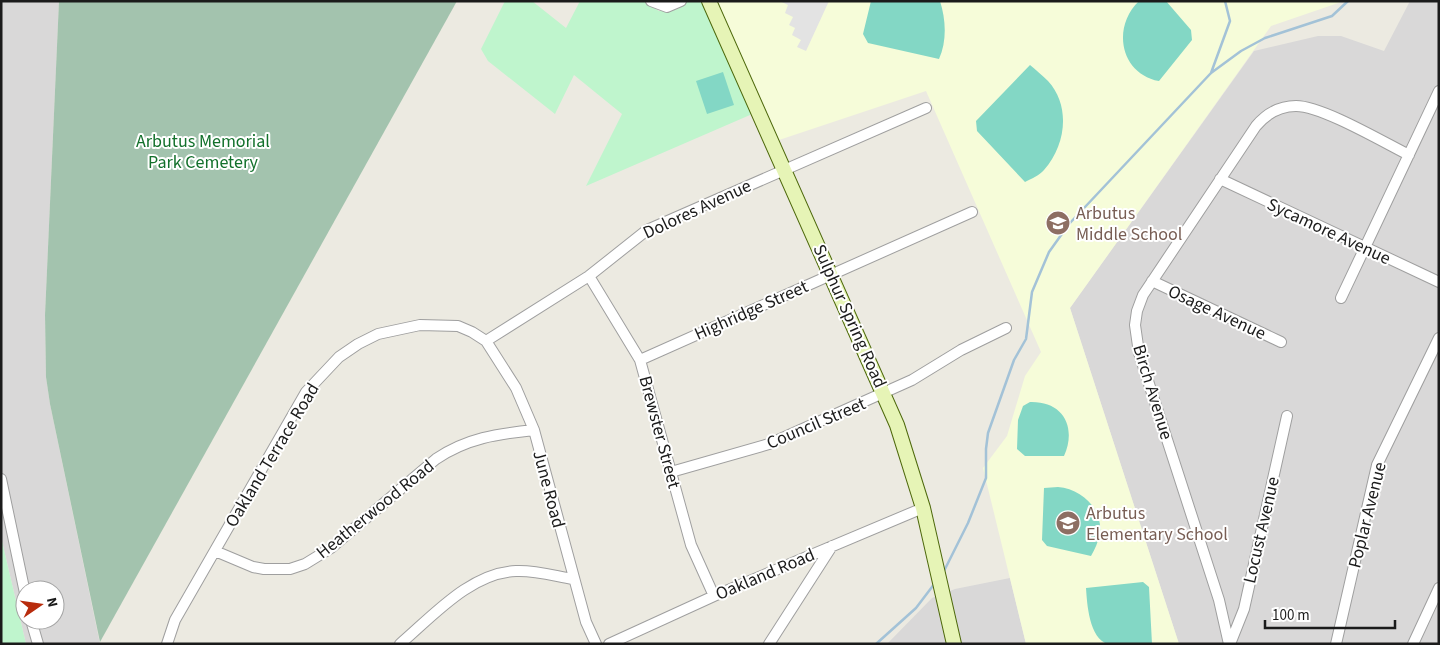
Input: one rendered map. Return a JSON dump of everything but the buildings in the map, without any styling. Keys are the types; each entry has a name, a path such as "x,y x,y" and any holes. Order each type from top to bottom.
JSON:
{"main road":[{"name":"Sulphur Spring Road","path":"710,1 885,394 913,472 923,508 954,644"}],"street":[{"path":"651,1 667,7 681,1"},
{"path":"1341,298 1439,91"},
{"name":"Birch Avenue","path":"1230,644 1219,600 1136,338 1137,311 1152,281 1256,126 1264,117 1283,107 1296,106 1320,112 1408,155"},
{"name":"Dolores Avenue","path":"486,341 589,276 647,230 926,108"},
{"name":"Sycamore Avenue","path":"1220,179 1439,282"},
{"name":"Highridge Street","path":"640,360 972,212"},
{"name":"Brewster Street","path":"589,276 640,360 691,545 714,596"},
{"name":"Osage Avenue","path":"1152,281 1281,342"},
{"name":"Oakland Terrace Road","path":"167,644 175,620 306,392 339,357 358,344 378,334 420,325 458,326 486,341"},
{"name":"Council Street","path":"671,472 768,444 885,394 926,373 973,343 1006,328"},
{"name":"Poplar Avenue","path":"1336,644 1377,466 1439,338"},
{"name":"June Road","path":"486,341 523,401 534,430 573,579 586,622 596,644"},
{"name":"Locust Avenue","path":"1230,644 1244,609 1287,416"},
{"name":"Heatherwood Road","path":"215,551 253,567 264,569 290,569 305,564 331,548 436,459 451,449 477,438 534,430"},
{"path":"1,479 22,580"},
{"name":"Oakland Road","path":"609,644 714,596 923,508"},
{"path":"769,644 832,545"},
{"path":"400,644 456,596 486,578 516,571 573,579"},
{"path":"1413,644 1439,588"},
{"path":"34,630 38,644"}],"shaded area":[{"path":"1,1 59,1 45,315 46,377 100,644 26,644 23,630 65,630 65,580 15,580 15,597 1,537"},
{"path":"505,1 532,1 566,28 580,1 643,1 659,11 668,11 678,9 686,1 704,1 751,113 586,186 622,114 574,75 555,114 488,61 481,49"},
{"name":"Arbutus Middle School","path":"717,1 1344,1 1271,26 1070,308 1179,644 1026,644 983,468 1007,436 1025,376 1041,352 926,91 779,140"},
{"path":"780,1 829,1 806,51 797,47 801,40 792,35 795,28 789,25 793,17 785,13 788,5"},
{"path":"871,1 940,1 945,30 942,52 939,59 868,43 863,34"},
{"path":"1139,1 1166,1 1191,30 1192,40 1159,81 1146,77 1136,69 1124,49 1123,36 1125,24 1130,12"},
{"path":"1410,1 1439,1 1439,644 1179,644 1070,308 1254,51 1318,36 1341,36 1384,51"},
{"path":"1030,65 1048,81 1055,91 1063,114 1063,126 1057,149 1051,160 1042,172 1025,182 977,131 976,121"},
{"path":"723,72 734,105 707,114 696,81"},
{"path":"1030,402 1051,406 1059,411 1064,418 1068,426 1069,435 1064,456 1025,456 1017,449 1018,420 1023,406"},
{"path":"1058,487 1083,496 1098,516 1100,534 1091,556 1047,546 1042,540 1044,488"},
{"path":"1,537 15,597 15,630 23,630 26,644 1,644"},
{"path":"1010,578 1026,644 887,644 932,598 955,589"},
{"path":"1143,582 1149,587 1152,644 1108,644 1102,641 1090,620 1086,588"}],"green space":[{"name":"Arbutus Memorial Park Cemetery","path":"59,1 457,1 100,642 46,377 45,315"}],"waterway":[{"path":"1211,73 1230,21 1225,1"},
{"path":"943,573 968,523 986,478 988,433 1014,360 1026,339 1032,292 1049,252 1069,224 1211,73 1241,51 1265,38 1332,16 1348,1"},
{"path":"876,644 916,608 935,583"}],"place":[{"name":"Arbutus Middle School","path":"1058,223"},
{"name":"Arbutus Elementary School","path":"1068,523"}]}
